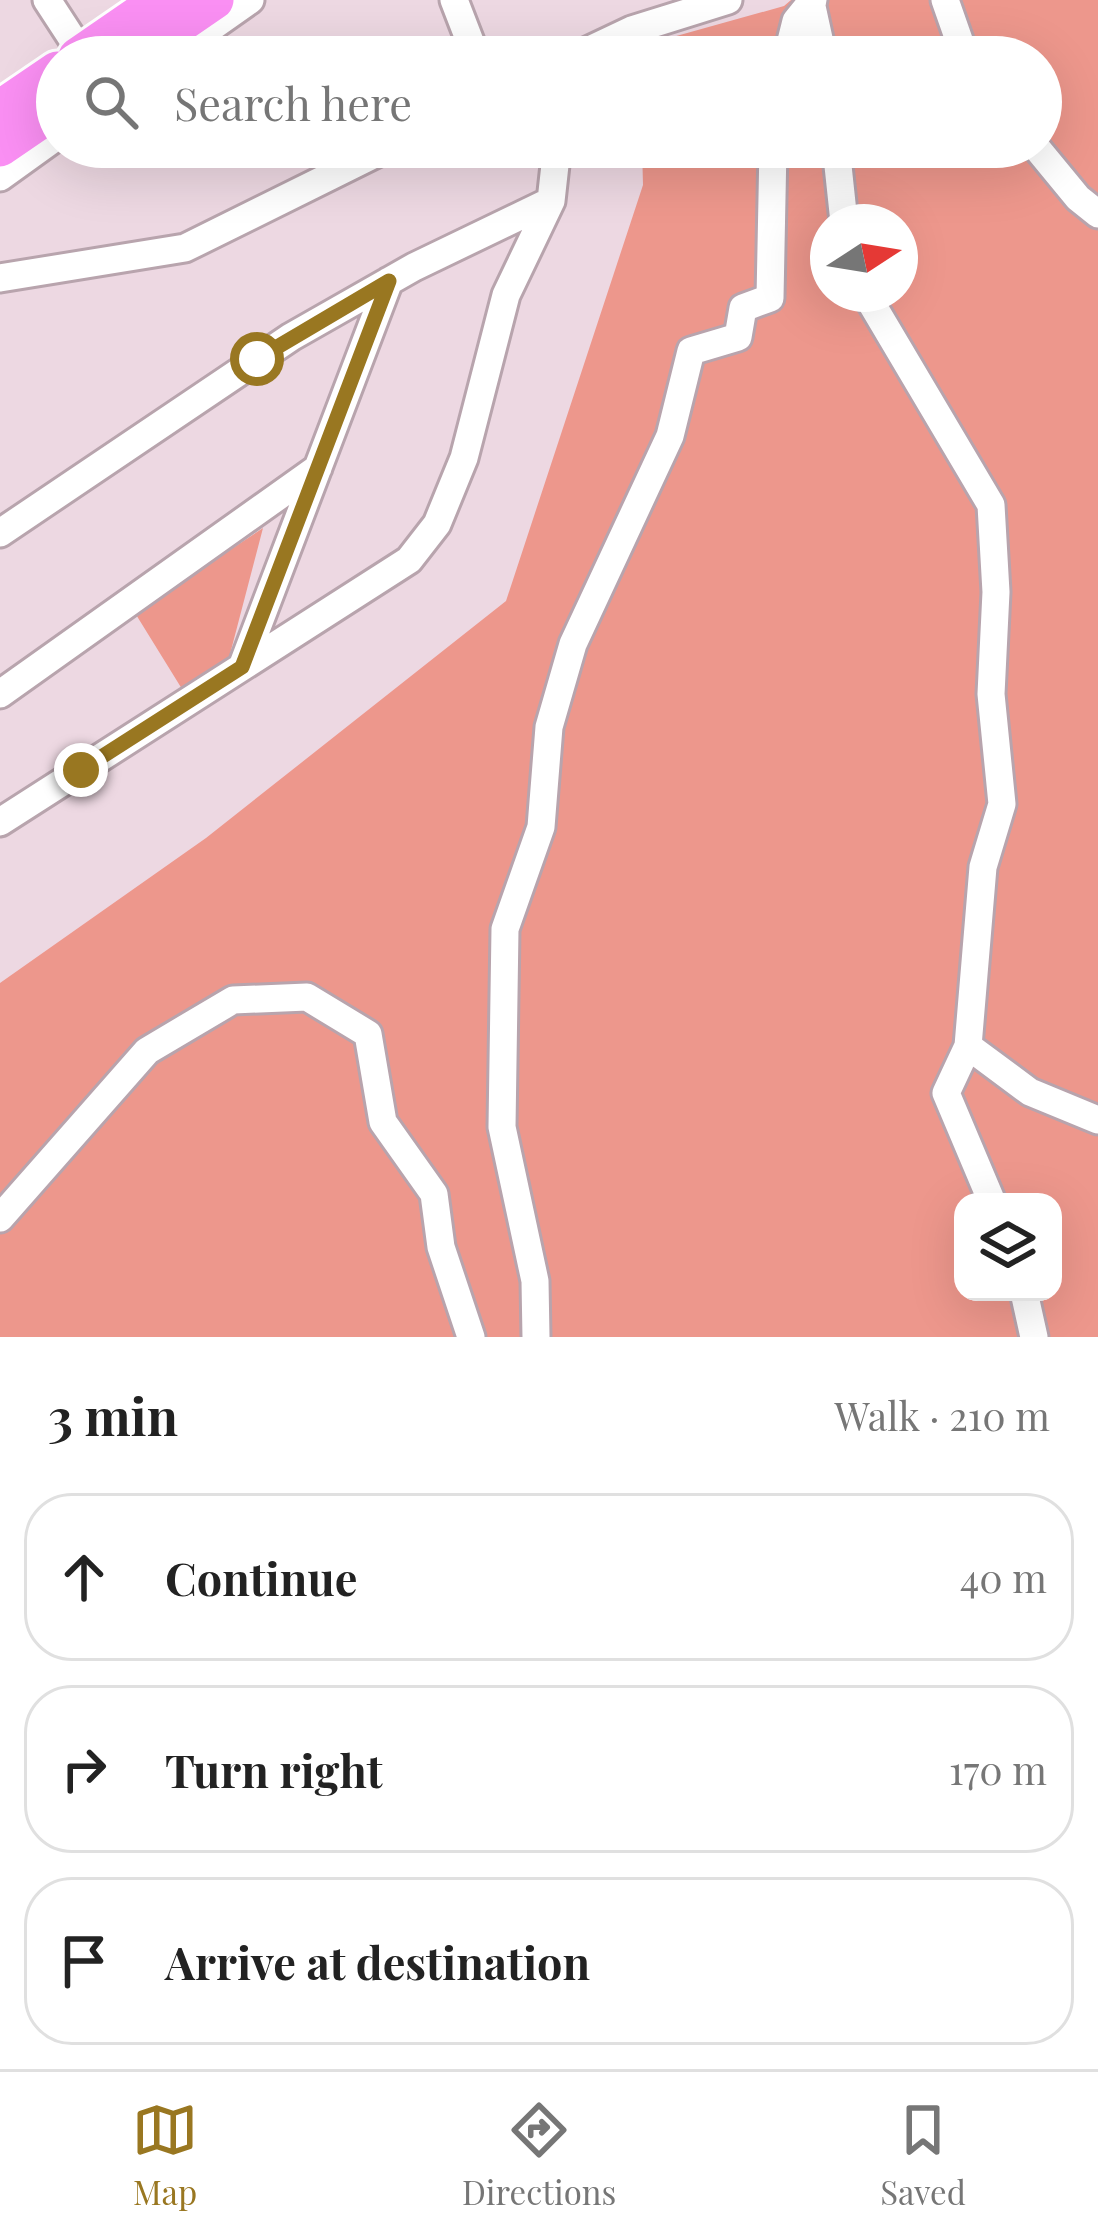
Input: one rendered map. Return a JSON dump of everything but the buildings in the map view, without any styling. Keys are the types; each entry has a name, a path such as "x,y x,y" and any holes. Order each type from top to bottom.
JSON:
{"highway":[{"path":"104,36 161,0"},
{"path":"162,36 214,0"},
{"path":"0,110 36,83"},
{"path":"0,148 36,123"}],"street":[{"path":"47,0 62,36"},
{"path":"95,36 137,0"},
{"path":"199,36 250,0"},
{"path":"454,0 468,36"},
{"path":"619,36 728,0"},
{"path":"945,0 958,36"},
{"path":"792,36 796,21 812,1"},
{"path":"812,1 819,36"},
{"path":"0,94 36,75"},
{"path":"0,177 36,151"},
{"path":"0,278 185,248 347,168"},
{"path":"0,822 409,560 437,524 464,458 506,295 550,201 554,168"},
{"path":"536,1337 536,1281 502,1127 505,929 541,827 549,727 573,644 670,436 691,351 738,337 743,308 770,298 773,168"},
{"path":"838,168 842,204"},
{"path":"1053,168 1098,214"},
{"path":"0,533 291,337 389,281 550,201"},
{"path":"242,667 389,281"},
{"path":"877,312 992,505 996,592 991,694 1002,804 983,867 968,1046 946,1093 988,1193"},
{"path":"0,694 318,468"},
{"path":"0,1218 147,1051 233,1000 307,998 368,1034 383,1122 434,1194 441,1247 472,1337"},
{"path":"968,1046 1030,1092 1098,1120"},
{"path":"1026,1301 1034,1337"}],"shaded area":[{"path":"791,0 1098,0 1098,1337 0,1337 0,983 206,838 506,601 643,185 643,168 1062,168 1062,36 676,36 784,6"},
{"path":"263,528 229,658 182,689 135,613"}],"route":[{"path":"81,770 242,667 389,281 257,359"}]}
